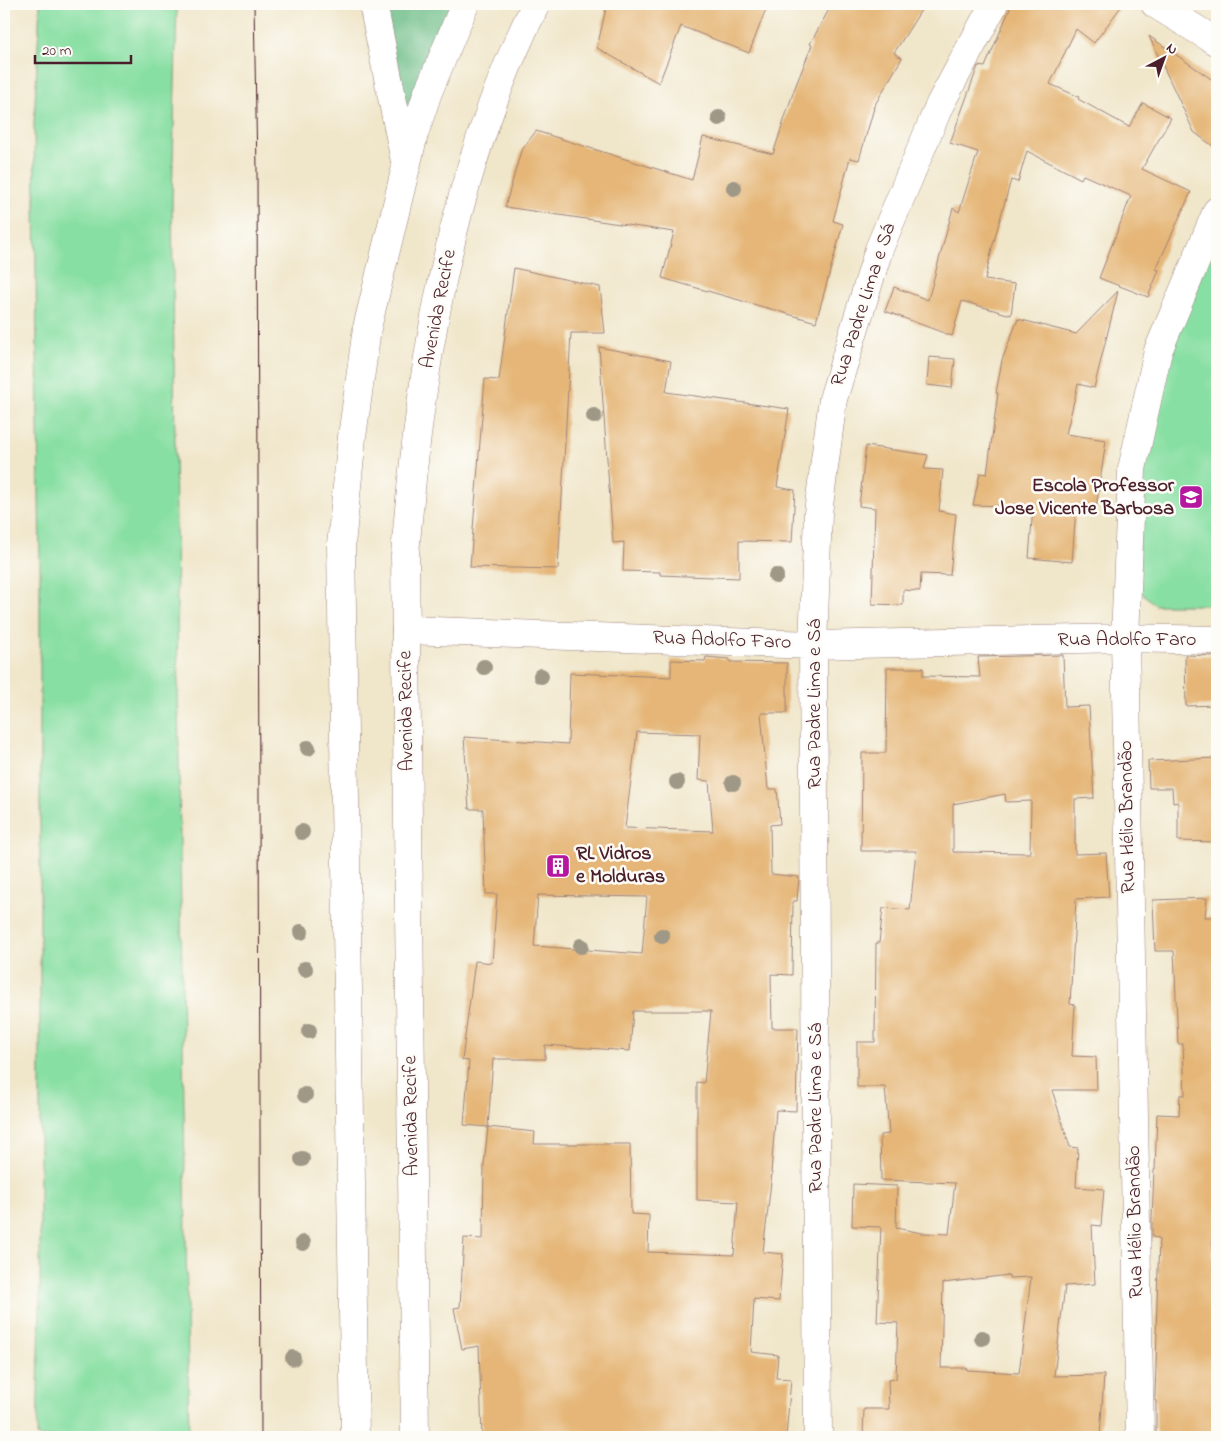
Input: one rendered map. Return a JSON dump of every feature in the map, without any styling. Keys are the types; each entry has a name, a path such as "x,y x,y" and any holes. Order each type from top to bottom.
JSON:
{"street":[{"path":"373,4 406,166"},
{"path":"355,1437 341,545 352,438 367,328 414,134 428,92 464,4"},
{"name":"Avenida Recife","path":"415,1437 405,555 410,486 431,333 468,172 524,26 536,4"},
{"name":"Rua Padre Lima e Sá","path":"818,1437 814,644 818,513 833,399 879,249 940,104 994,4"},
{"path":"1155,4 1217,42"},
{"name":"Rua Hélio Brandão","path":"1140,1437 1125,638 1132,469 1158,351 1217,211"},
{"name":"Rua Adolfo Faro","path":"406,630 814,644 1125,638 1217,640"}],"green space":[{"path":"40,4 177,4 172,200 189,1437 37,1437 40,1312 40,567 34,125"},
{"path":"381,4 452,4 407,131"},
{"path":"1217,237 1217,605 1155,605 1139,590 1138,471 1163,358"}],"building":[{"path":"607,4 768,4 749,53 681,26 659,83 597,48"},
{"path":"832,4 925,4 894,53 902,58 873,108 859,160 850,158 833,221 843,224 816,322 662,278 674,232 505,207 521,151 536,131 692,180 703,137 773,154 794,90 812,45 810,44"},
{"path":"1012,4 1123,4 1094,43 1076,29 1050,84 1079,97 1078,99 1129,127 1143,103 1171,118 1142,169 1191,192 1156,269 1159,270 1148,297 1099,278 1131,196 1083,175 1081,179 1027,151 1018,182 1011,180 985,280 1015,284 1011,315 962,301 952,336 885,311 894,287 928,300 953,208 959,212 978,152 950,143 978,66 985,67"},
{"path":"1149,36 1217,83 1217,149 1194,132"},
{"path":"514,268 600,287 605,333 571,333 558,569 470,567 485,379 499,380"},
{"path":"1118,291 1094,388 1078,384 1066,434 1106,440 1096,509 1076,509 1072,562 1029,558 1033,507 973,505 980,473 987,474 998,393 996,393 1002,360 1018,319 1076,334"},
{"path":"599,347 671,361 666,392 789,409 777,487 795,490 792,542 739,541 739,578 660,575 660,572 623,571 624,542 613,543"},
{"path":"929,357 955,359 952,388 927,385"},
{"path":"866,446 928,455 924,469 943,470 939,511 956,514 950,575 921,574 920,591 903,590 903,605 872,604 875,508 859,506"},
{"path":"1063,655 1065,707 1089,706 1094,798 1075,799 1075,854 1106,853 1109,897 1076,899 1070,1004 1075,1005 1072,1056 1096,1057 1097,1090 1052,1090 1070,1147 1078,1148 1076,1187 1104,1189 1101,1226 1092,1225 1095,1284 1065,1286 1054,1376 1104,1375 1100,1437 863,1437 864,1409 889,1409 888,1380 896,1379 898,1323 877,1322 881,1227 852,1226 853,1184 897,1186 896,1228 922,1233 949,1234 955,1183 881,1180 880,1135 889,1134 885,1087 857,1087 857,1042 875,1042 876,943 879,943 883,908 910,910 916,851 861,851 862,753 886,753 887,668 923,668 923,676 980,677 978,657","holes":["1005,794 1006,802 1031,801 1030,853 953,852 953,804","1009,1275 1009,1278 1031,1277 1019,1373 967,1370 966,1368 941,1368 943,1283"]},
{"path":"1185,655 1217,656 1217,705 1186,706"},
{"path":"706,657 730,659 730,662 787,663 787,713 761,713 768,789 777,789 780,824 770,825 771,874 799,877 797,901 793,901 792,975 771,974 772,1028 798,1028 796,1111 776,1110 772,1173 763,1252 783,1254 779,1301 754,1299 751,1352 778,1355 776,1378 791,1379 786,1437 482,1437 479,1346 462,1349 454,1308 460,1307 464,1238 483,1239 484,1165 488,1127 464,1125 469,1061 462,1060 475,961 492,963 497,894 486,894 483,809 469,809 464,737 568,744 570,673 671,677 671,660 705,661","holes":["637,732 700,734 698,780 709,781 713,831 625,828","538,895 647,897 642,954 534,946","633,1011 711,1011 704,1083 697,1082 697,1200 738,1202 734,1255 648,1252 649,1215 631,1214 630,1144 534,1144 535,1132 488,1127 493,1059 545,1059 545,1045 630,1051"]},
{"path":"1217,758 1217,842 1178,841 1178,802 1173,803 1172,788 1149,788 1148,761"},
{"path":"1207,898 1205,917 1217,917 1217,1239 1212,1239 1217,1308 1217,1405 1215,1437 1156,1437 1155,1398 1159,1238 1152,1237 1152,1219 1157,1114 1179,1115 1180,1095 1185,1095 1183,1044 1178,1044 1174,951 1155,951 1153,900"}],"tram line":[{"path":"254,4 257,169 261,1437"}],"place":[{"name":"Escola Professor Jose Vicente Barbosa","path":"1191,497"},
{"name":"RL Vidros e Molduras","path":"558,866"}]}
